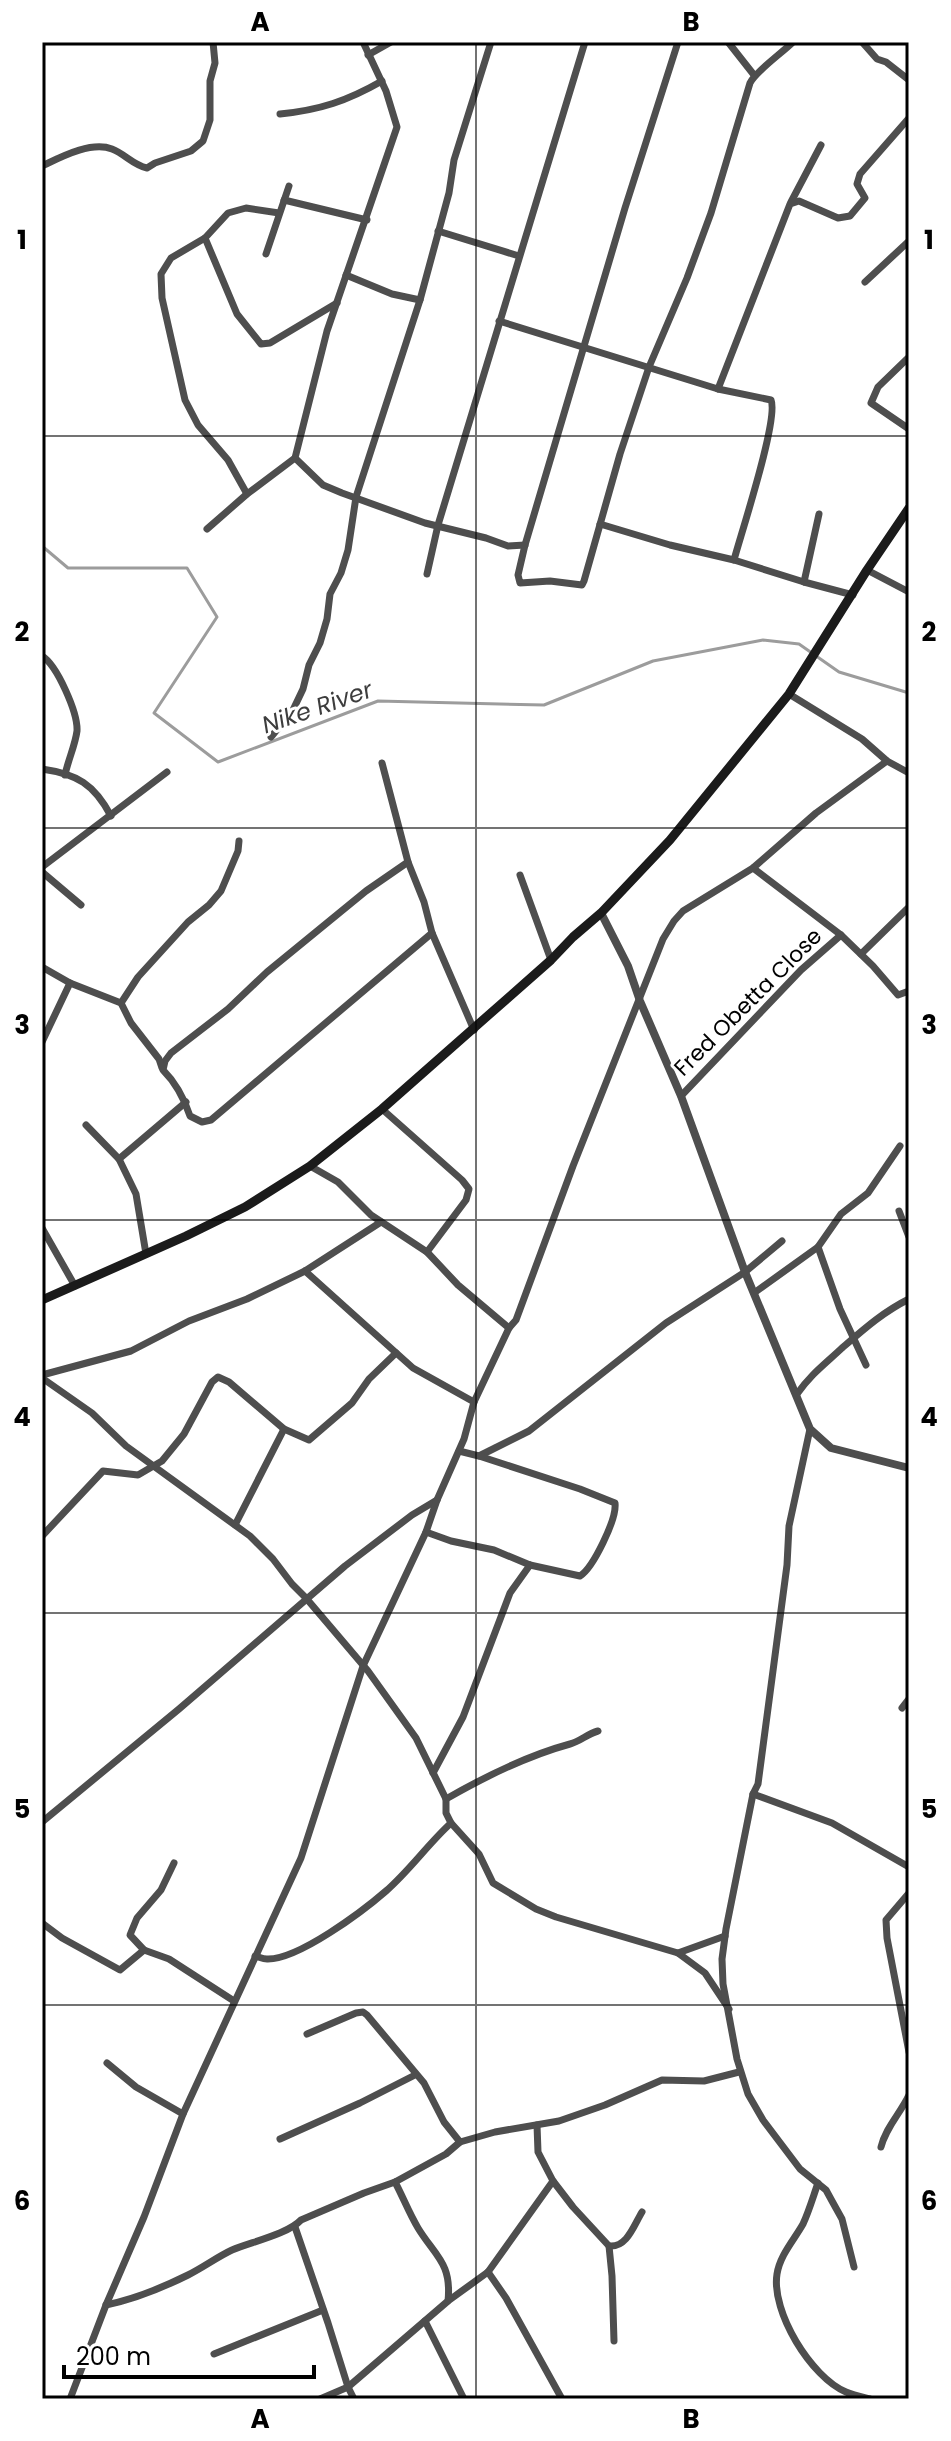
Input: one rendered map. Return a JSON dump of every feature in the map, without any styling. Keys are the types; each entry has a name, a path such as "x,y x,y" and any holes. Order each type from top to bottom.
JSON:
{"main road":[{"path":"42,1300 245,1207 310,1166 382,1109 551,960 601,913 670,840 789,694 909,508"}],"street":[{"path":"42,166 86,149 109,148 138,166 147,168 191,151 203,141 210,120 210,81 215,63 213,42"},
{"path":"207,529 295,458 323,347 397,127 382,81 363,42"},
{"path":"368,55 391,42"},
{"path":"271,737 293,710 320,643 330,594 348,550 356,497 420,300 449,193 454,160 491,42"},
{"path":"427,574 438,525 585,42"},
{"path":"678,42 525,545 518,575 520,583 550,581 582,585 649,367 711,213 754,75 770,65 793,42"},
{"path":"728,42 754,75"},
{"path":"862,42 877,59 886,62 909,80"},
{"path":"280,114 316,109 351,99 382,81"},
{"path":"790,204 799,201 838,218 850,216 865,198 857,184 860,174 909,118"},
{"path":"718,389 790,204 821,145"},
{"path":"266,254 289,186"},
{"path":"284,200 367,220"},
{"path":"247,494 228,460 198,425 185,400 162,298 161,274 171,258 205,238 228,213 246,208 279,213"},
{"path":"438,231 519,256"},
{"path":"205,238 237,314 261,344 270,343 337,303"},
{"path":"865,282 909,241"},
{"path":"346,275 392,294 420,300"},
{"path":"499,321 718,389 768,399 773,404 756,487 734,560"},
{"path":"909,357 878,387 871,403 909,429"},
{"path":"295,458 323,485 425,523 508,546 525,545"},
{"path":"804,582 819,514"},
{"path":"600,524 853,595"},
{"path":"867,570 909,592"},
{"path":"42,656 61,681 77,728 65,775"},
{"path":"789,694 862,739 887,761 909,773"},
{"path":"70,2399 183,2114 301,1858 363,1666 426,1532 459,1451 474,1402 509,1328 516,1320 620,1043 674,921 683,911 753,868 816,813 887,761"},
{"path":"382,763 408,862 432,933 474,1030"},
{"path":"42,769 78,778 90,785 111,816"},
{"path":"81,905 42,870 167,772"},
{"path":"121,1003 138,977 221,891 238,851 239,841"},
{"path":"163,1070 165,1061 184,1041 228,1009 267,972 366,891 408,862"},
{"path":"753,868 841,935 898,995 909,991"},
{"path":"520,875 551,960"},
{"path":"861,954 909,907"},
{"path":"601,913 622,953 681,1096 745,1272 810,1429 831,1448 909,1468"},
{"path":"42,967 70,983 121,1003 131,1023 159,1059 163,1070 174,1080 190,1116 202,1122 211,1120 432,933"},
{"name":"Fred Obetta Close","path":"681,1096 801,970 841,935"},
{"path":"42,1042 70,983"},
{"path":"119,1159 186,1102"},
{"path":"382,1109 469,1189 466,1200 427,1252"},
{"path":"86,1125 119,1159 136,1194 146,1254"},
{"path":"754,1293 818,1247 841,1214 868,1193 900,1146"},
{"path":"310,1166 338,1182 381,1222 427,1252 458,1285 509,1328"},
{"path":"899,1211 909,1237"},
{"path":"42,1376 131,1351 189,1321 247,1299 305,1271 381,1222"},
{"path":"42,1228 75,1286"},
{"path":"479,1456 529,1431 666,1323 745,1272 782,1241"},
{"path":"818,1247 840,1309 866,1365"},
{"path":"305,1271 413,1368 474,1402"},
{"path":"797,1394 819,1367 853,1338 885,1311 909,1299"},
{"path":"42,1536 103,1471 138,1475 162,1461 184,1434 212,1382 218,1377 229,1382 284,1429 309,1440 352,1403 369,1379 396,1353"},
{"path":"42,1376 92,1413 126,1446 250,1536 273,1559 363,1666 416,1738 446,1799 446,1813 451,1823 479,1854 487,1875 499,1888 536,1909 578,1925 678,1953 705,1973 729,2009"},
{"path":"235,1525 284,1429"},
{"path":"810,1429 792,1505 758,1784 753,1794 725,1936 723,1984 739,2072 763,2120 800,2169 826,2190 842,2219 854,2267"},
{"path":"426,1532 494,1550 530,1565 580,1576 588,1571 611,1523 615,1503 459,1451"},
{"path":"42,1822 179,1709 306,1598 401,1523 437,1500"},
{"path":"433,1773 463,1717 510,1593 530,1565"},
{"path":"902,1708 909,1699"},
{"path":"446,1799 520,1761 572,1744 598,1731"},
{"path":"753,1794 832,1823 909,1867"},
{"path":"255,1956 269,1959 280,1956 334,1931 387,1890 451,1823"},
{"path":"174,1863 161,1890 137,1918 130,1935 144,1950 169,1959 234,2001"},
{"path":"909,1893 886,1920 909,2052"},
{"path":"42,1923 62,1938 120,1970 144,1950"},
{"path":"678,1953 725,1936"},
{"path":"307,2034 363,2012 424,2083 444,2122 460,2142"},
{"path":"107,2063 136,2087 183,2114"},
{"path":"106,2305 136,2298 190,2274 214,2258 295,2227 301,2220 395,2182 446,2154 460,2142 495,2132 559,2121 662,2080 704,2081 739,2072"},
{"path":"280,2139 415,2075"},
{"path":"881,2147 885,2131 909,2095"},
{"path":"537,2125 538,2152 553,2181 596,2235 609,2246 615,2247 624,2242 642,2212"},
{"path":"320,2399 348,2387 448,2301 488,2272 553,2181"},
{"path":"395,2182 418,2228 439,2255 449,2286 448,2301"},
{"path":"818,2183 803,2223 786,2251 777,2274 778,2296 797,2342 820,2374 844,2392 870,2399"},
{"path":"295,2227 354,2399"},
{"path":"609,2246 614,2341"},
{"path":"488,2272 506,2298 562,2399"},
{"path":"214,2354 323,2310"},
{"path":"425,2321 464,2399"}],"waterway":[{"name":"Nike River","path":"42,546 68,568 187,568 217,617 154,713 218,762 378,701 544,705 653,661 763,640 799,644 839,672 909,693"}]}
